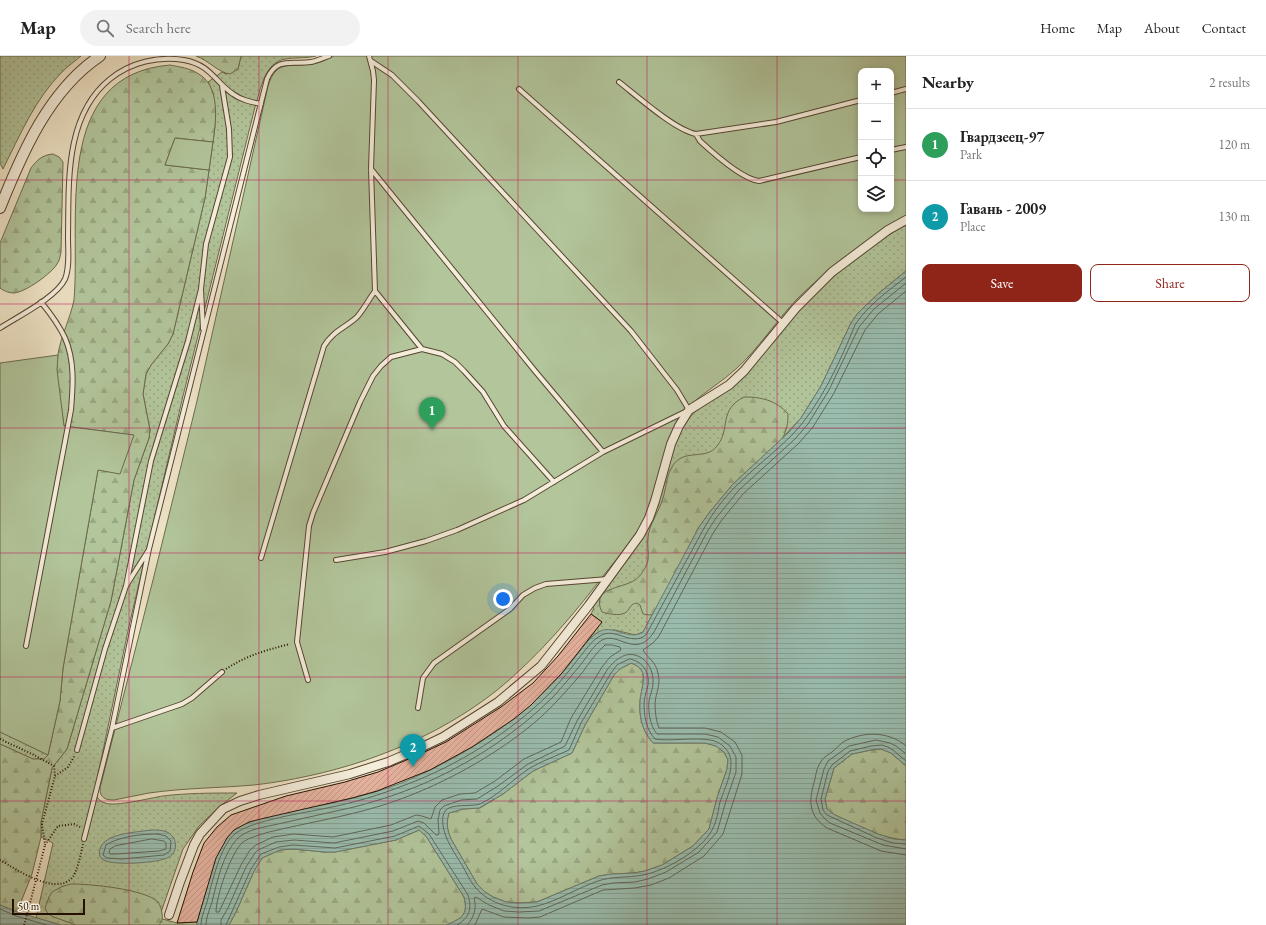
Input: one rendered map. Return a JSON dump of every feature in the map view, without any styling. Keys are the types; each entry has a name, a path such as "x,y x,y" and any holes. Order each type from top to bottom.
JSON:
{"street":[{"path":"0,208 24,152 56,98 75,77 100,56"},
{"path":"169,915 194,845 200,834 223,809 240,801 259,795 350,774 388,762 442,737 498,702 541,666 565,637 640,535 649,518 657,496 670,444 689,410 729,385 744,371 796,308 832,272 888,230 906,220"}],"lane":[{"path":"84,839 112,728 149,550 267,79 270,72 282,63 312,62 329,56"},
{"path":"262,558 324,346 329,338 356,318 375,291 371,169 374,80 369,56"},
{"path":"0,328 42,302 60,286 67,274 71,156 76,134 83,114 93,96 104,84 117,73 132,65 150,60 170,58 186,60 201,65 232,94 242,99 261,104"},
{"path":"336,560 385,552 457,530 524,500 603,452 689,410 677,390 632,331 418,101 392,75 371,61"},
{"path":"618,82 671,122 690,133 696,134 776,122 858,101"},
{"path":"78,750 105,649 126,586 151,461 188,341 201,289 206,244 230,157 229,129 222,85"},
{"path":"519,89 783,323"},
{"path":"894,92 906,89"},
{"path":"696,134 700,141 709,149 753,181 765,180 858,158"},
{"path":"894,149 906,147"},
{"path":"371,169 535,371 603,452"},
{"path":"201,289 203,334"},
{"path":"375,291 422,349"},
{"path":"26,646 71,410 73,385 72,362 66,339 56,321 42,302"},
{"path":"308,680 297,642 307,542 313,512 373,376 391,357 422,349 442,354 455,362 483,392 504,426 554,482"},
{"path":"126,586 149,550"},
{"path":"418,708 423,678 434,663 510,609 523,595 546,584 608,579"},
{"path":"112,728 182,704 192,698 222,672"}],"path":[{"path":"222,672 239,660 260,652 297,642"},
{"path":"0,739 27,751 54,766 55,776 42,824 45,845"},
{"path":"55,776 68,767 78,750"},
{"path":"0,860 29,878 48,883 64,883 72,879 75,872 84,839 80,826 74,824 58,826 45,845 24,925"}],"green space":[{"path":"0,56 81,56 62,72 44,94 22,130 3,169 0,163"},
{"path":"196,56 241,56 238,69 230,74"},
{"path":"241,56 316,56 289,58 278,61 268,71 259,92 183,396 129,626 95,789 99,800 110,804 172,795 237,793 219,807 199,826 183,849 159,918 177,923 197,922 197,925 61,925 36,918 53,843 41,837 41,822 52,768 67,749 111,601 134,480 149,438 150,430 143,394 146,374 151,365 168,344 173,334 205,198 215,126 213,93 208,82 222,72 226,74 238,69"},
{"path":"334,56 906,56 906,216 850,255 810,287 789,307 745,360 689,406 647,514 621,554 584,601 542,648 520,670 474,707 422,737 394,750 337,769 294,779 261,784 175,790 108,800 102,796 100,788 197,401 268,86 271,78 279,68 290,65 302,65 323,61"},
{"path":"170,65 188,69 197,73 205,79 210,86 213,95 216,114 213,142 175,138 165,165 209,170 205,198 173,334 168,344 151,365 146,374 143,394 150,430 149,438 134,480 111,601 67,749 52,768 41,822 41,837 32,874 17,912 0,905 0,744 33,759 44,759 48,755 60,701 63,668 98,470 133,435 64,426 58,390 57,363 59,347 74,300 76,192 80,156 89,122 106,94 132,75"},
{"path":"175,138 213,142 209,170 165,165"},
{"path":"53,154 59,157 63,162 61,252 59,260 54,268 38,282 19,292 10,293 0,288 0,243 31,168 40,158"},
{"path":"906,224 906,271 858,313 851,323 821,386 801,418 699,527 643,632 635,635 615,630 598,632 588,640 602,622 591,614 594,608 589,605 632,550 682,427 693,413 740,380 801,308 833,277 872,246"},
{"path":"58,355 57,370 64,426 134,435 120,474 98,470 63,668 60,701 48,755 0,732 0,363"},
{"path":"744,397 768,400 778,405 788,414 787,426 782,439 733,484 709,513 699,527 654,614 643,614 640,605 637,603 633,604 623,614 602,612 599,604 600,598 604,593 635,580 646,565 648,560 649,533 664,495 668,476 676,461 686,456 713,450 721,440 731,408 736,402"},
{"path":"631,663 641,670 643,675 640,697 640,714 644,729 653,743 705,743 716,746 724,752 728,760 727,769 717,798 709,829 693,846 662,865 645,871 599,876 537,902 506,902 493,897 477,884 451,839 447,826 449,813 463,809 480,808 503,794 533,771 572,753 585,725 614,675 620,669"},
{"path":"0,732 48,755 44,759 33,759 0,744"},
{"path":"881,749 891,753 906,766 906,840 877,834 838,817 827,809 825,799 834,768 852,754"},
{"path":"419,830 426,836 464,897 464,912 456,921 446,925 229,925 254,871 262,858 280,850 293,849 335,852 396,840"},
{"path":"71,884 117,888 151,897 158,902 160,906 162,911 162,921 159,925 76,925 51,916 45,908 52,892"}],"water":[{"path":"906,271 906,766 891,753 881,749 852,754 834,768 825,799 827,809 835,815 878,834 894,839 906,840 906,925 446,925 456,921 462,916 465,908 464,897 426,836 419,830 396,840 335,852 293,849 280,850 262,858 254,871 229,925 197,925 214,861 226,839 233,831 252,821 264,817 338,802 397,785 444,763 497,731 530,705 553,683 588,641 597,633 603,630 614,630 632,635 643,632 699,527 733,484 789,432 801,418 821,386 851,323 858,313","holes":["631,663 637,666 643,675 640,697 641,719 644,729 653,743 705,743 716,746 724,752 728,760 727,769 717,798 709,829 693,846 662,865 634,873 599,876 537,902 506,902 485,892 477,884 451,839 447,826 449,813 463,809 479,808 503,794 533,771 572,753 585,725 614,675 620,669"]},
{"path":"152,830 165,831 173,837 176,844 174,851 169,857 156,861 123,863 105,861 100,857 100,849 103,844 115,836"},
{"path":"0,905 17,912 61,925 0,925"}],"building":[{"path":"591,614 602,622 562,673 531,705 514,719 472,747 430,770 377,791 249,822 234,830 227,838 216,858 197,922 177,923 204,843 217,827 231,815 286,796 345,782 378,772 446,742 501,707 533,683 558,656"}],"place":[{"name":"Гвардзеец-97","path":"432,430"},
{"name":"Гавань - 2009","path":"413,767"}]}
